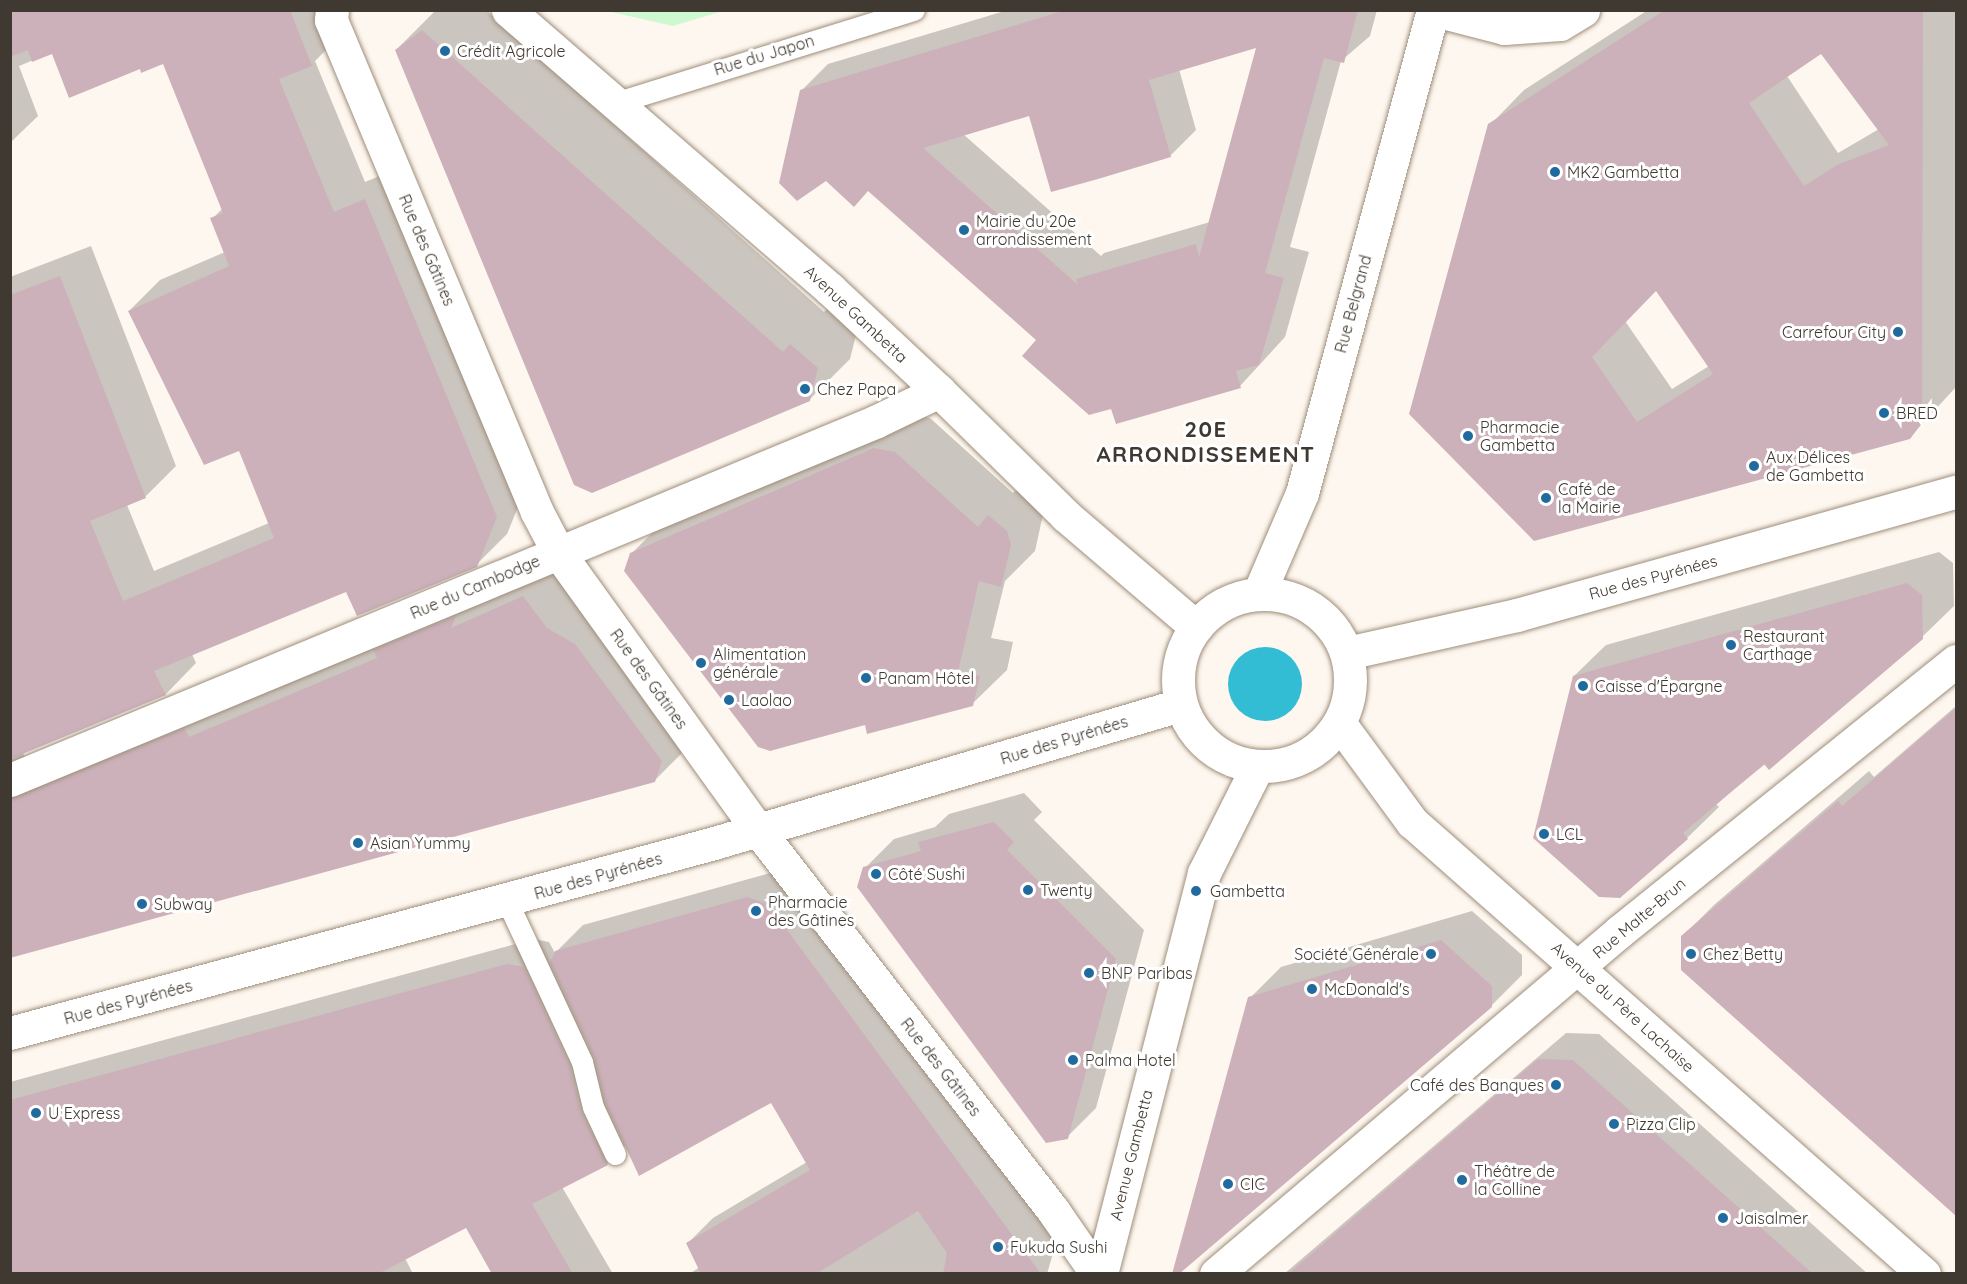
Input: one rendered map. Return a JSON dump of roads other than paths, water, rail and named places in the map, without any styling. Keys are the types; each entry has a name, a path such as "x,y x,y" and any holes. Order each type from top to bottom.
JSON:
{"main road":[{"name":"Rue des Gâtines","path":"332,10 331,20 537,512 558,552 758,830 1054,1212 1099,1274"},
{"name":"Avenue Gambetta","path":"508,10 830,289 939,391 1066,516 1196,627"},
{"path":"1434,10 1504,28 1560,24 1583,10"},
{"name":"Rue Belgrand","path":"1259,593 1302,493 1434,10"},
{"name":"Rue du Cambodge","path":"10,780 878,421 939,391"},
{"name":"Rue des Pyrénées","path":"1347,654 1517,615 1956,492"},
{"path":"1259,593 1282,595 1314,609 1333,628 1347,654 1351,678 1348,702 1340,724 1324,744 1304,758 1281,766 1257,767 1231,761 1209,747 1191,727 1181,705 1178,676 1183,650 1196,627 1214,610 1235,598 1259,593"},
{"name":"Rue Malte-Brun","path":"1216,1274 1620,932 1956,661"},
{"name":"Rue des Pyrénées","path":"10,1033 507,901 758,830 1181,705"},
{"name":"Avenue du Père Lachaise","path":"1340,724 1412,822 1924,1274"},
{"name":"Avenue Gambetta","path":"1099,1274 1204,873 1257,767"}],"lane":[{"name":"Rue du Japon","path":"615,103 914,10"},
{"path":"507,901 582,1062 593,1107 615,1154"}],"water":[{"path":"1258,647 1272,647 1286,653 1296,663 1302,677 1302,691 1296,705 1286,715 1272,721 1258,721 1244,715 1234,705 1228,691 1228,677 1234,663 1244,653"}],"place":[{"name":"Crédit Agricole","path":"445,51"},
{"name":"MK2 Gambetta","path":"1555,172"},
{"name":"Mairie du 20e arrondissement","path":"964,230"},
{"name":"Carrefour City","path":"1898,332"},
{"name":"Chez Papa","path":"805,389"},
{"name":"BRED","path":"1884,413"},
{"name":"Pharmacie Gambetta","path":"1468,436"},
{"name":"Aux Délices de Gambetta","path":"1754,466"},
{"name":"Café de la Mairie","path":"1546,498"},
{"name":"Restaurant Carthage","path":"1731,645"},
{"name":"Alimentation générale","path":"701,663"},
{"name":"Panam Hôtel","path":"866,678"},
{"name":"Caisse d'Épargne","path":"1583,686"},
{"name":"Laolao","path":"729,700"},
{"name":"LCL","path":"1544,834"},
{"name":"Asian Yummy","path":"358,843"},
{"name":"Côté Sushi","path":"876,874"},
{"name":"Twenty","path":"1028,890"},
{"name":"Gambetta","path":"1196,891"},
{"name":"Subway","path":"142,904"},
{"name":"Pharmacie des Gâtines","path":"756,911"},
{"name":"Société Générale","path":"1431,954"},
{"name":"Chez Betty","path":"1691,954"},
{"name":"BNP Paribas","path":"1089,973"},
{"name":"McDonald's","path":"1312,989"},
{"name":"Palma Hotel","path":"1073,1060"},
{"name":"Café des Banques","path":"1556,1085"},
{"name":"U Express","path":"36,1113"},
{"name":"Pizza Clip","path":"1614,1124"},
{"name":"Théâtre de la Colline","path":"1462,1180"},
{"name":"CIC","path":"1228,1184"},
{"name":"Jaisalmer","path":"1723,1218"},
{"name":"Fukuda Sushi","path":"998,1247"}],"district":[{"name":"20E ARRONDISSEMENT","path":"1206,442"}]}
